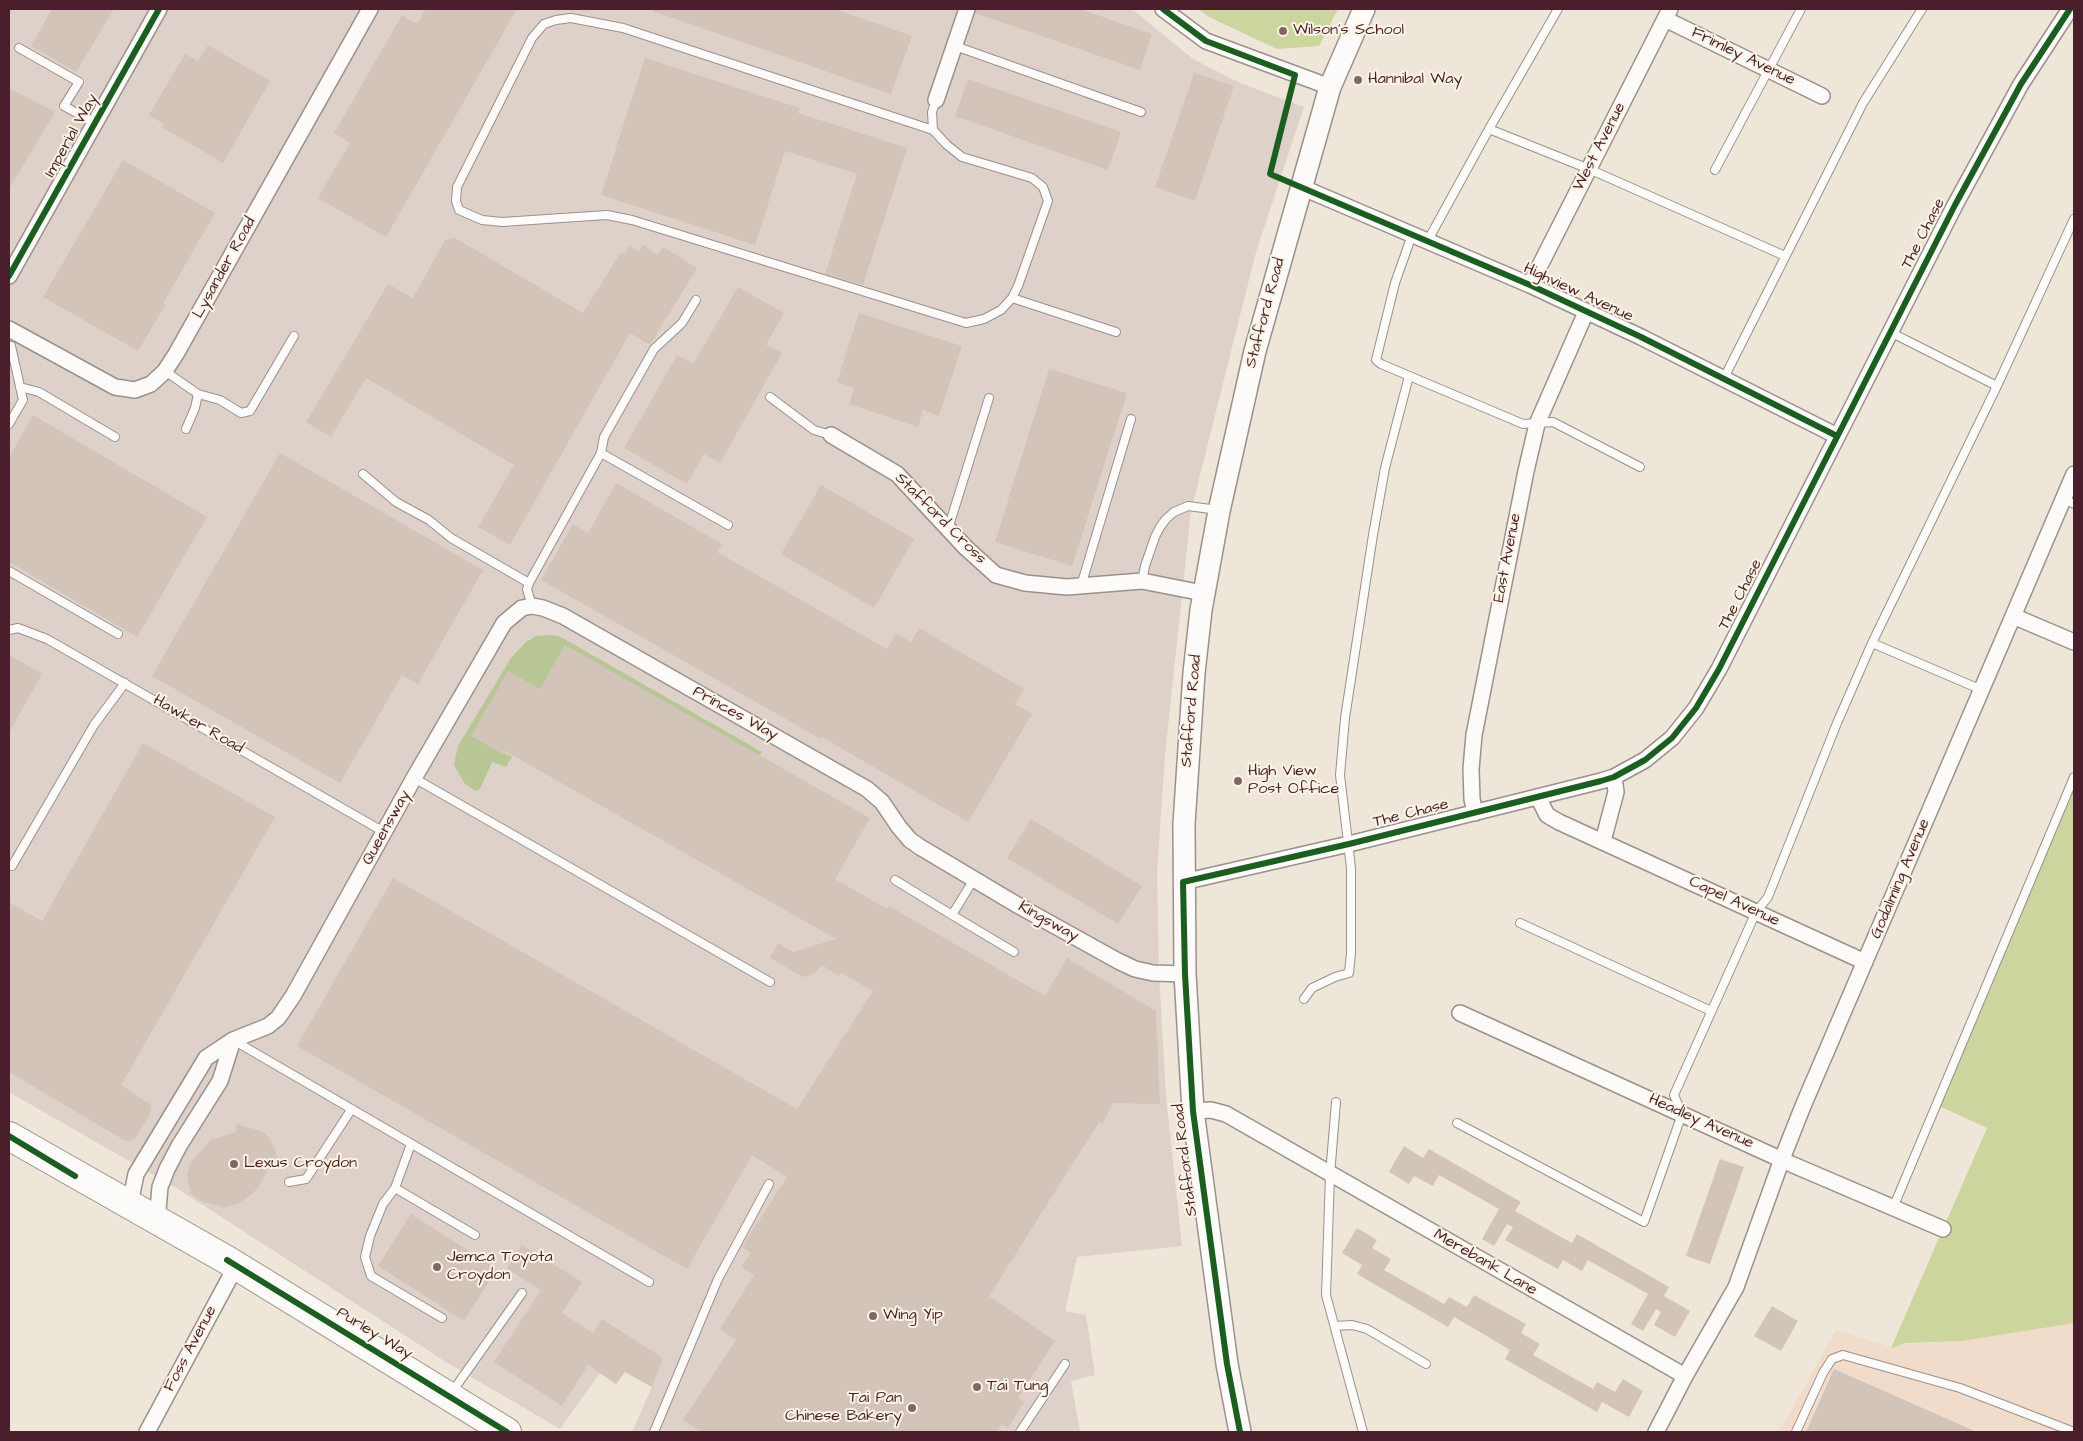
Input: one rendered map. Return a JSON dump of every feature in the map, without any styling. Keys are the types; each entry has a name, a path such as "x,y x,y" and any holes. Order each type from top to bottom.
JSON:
{"highway":[{"name":"Purley Way","path":"9,1136 75,1176 130,1204 236,1266 449,1395 499,1430"}],"main road":[{"name":"Stafford Road","path":"1240,1432 1227,1364 1193,1111 1185,974 1184,824 1195,665 1203,593 1219,511 1255,351 1330,87 1364,9"}],"street":[{"name":"Imperial Way","path":"9,276 159,9"},
{"name":"Lysander Road","path":"12,339 115,387 134,390 152,384 165,371 176,354 370,9"},
{"path":"936,100 967,9"},
{"path":"1163,9 1206,41 1330,87"},
{"name":"The Chase","path":"1184,882 1349,844 1614,777 1645,760 1672,738 1696,708 1719,669 1954,205 2021,84 2070,9"},
{"name":"Frimley Avenue","path":"1667,14 1768,70 1822,96"},
{"name":"West Avenue","path":"1530,285 1667,14"},
{"name":"Highview Avenue","path":"1302,187 1530,285 1724,378 1838,436"},
{"name":"East Avenue","path":"1475,813 1472,799 1471,769 1474,735 1515,522 1538,424 1586,312"},
{"name":"Stafford Cross","path":"831,435 897,474 965,547 996,575 1025,584 1067,587 1142,581 1203,593"},
{"name":"Godalming Avenue","path":"1685,1376 1736,1287 1782,1159 2014,616 2069,502 2074,474"},
{"name":"Queensway","path":"130,1204 136,1174 206,1058 233,1040 268,1026 278,1018 293,996 332,930 414,778 504,624 514,613 522,608 532,606"},
{"name":"Princes Way","path":"532,606 563,616 867,789 882,802 910,840 920,847"},
{"path":"2014,616 2074,642"},
{"path":"1603,841 1616,792 1614,777"},
{"name":"Capel Avenue","path":"1538,797 1550,818 1865,962"},
{"name":"Kingsway","path":"920,847 1019,906 1118,961 1135,969 1153,974 1185,974"},
{"name":"Headley Avenue","path":"1460,1013 1893,1209 1943,1229"},
{"path":"157,1221 160,1187 167,1169 220,1081 233,1040"},
{"name":"Merebank Lane","path":"1193,1111 1211,1110 1226,1114 1685,1376"},
{"name":"Foss Avenue","path":"147,1432 236,1266"},
{"path":"1656,1432 1685,1376"}],"lane":[{"path":"1427,242 1558,9"},
{"path":"1716,170 1801,9"},
{"path":"1724,378 1863,104 1922,9"},
{"path":"571,18 623,28 932,130 947,146 962,157 1032,178 1043,187 1048,201 1012,298 1001,310 984,319 966,323 632,220 607,215 502,222 482,220 459,210 456,201 457,187 532,38 544,24 556,20 571,18"},
{"path":"955,46 1141,112"},
{"path":"19,48 79,82 64,106 94,123"},
{"path":"932,130 932,112 936,100"},
{"path":"1489,129 1589,169 1785,256"},
{"path":"1457,1123 1644,1222 1682,1114 1674,1095 1756,912 1768,897 1872,643 1998,386 2074,219"},
{"path":"1412,235 1395,283 1376,360 1381,364 1523,424 1553,422 1640,467"},
{"path":"1012,298 1116,332"},
{"path":"532,606 527,589 529,583 601,453 604,437 654,349 682,323 696,300"},
{"path":"1890,332 1998,386"},
{"path":"165,371 198,394 220,400 241,413 250,411 294,336"},
{"path":"9,424 24,400 12,339"},
{"path":"1304,999 1312,988 1348,973 1351,953 1351,868 1340,775 1344,718 1385,468 1409,376"},
{"path":"20,387 39,392 115,437"},
{"path":"186,429 195,408 198,394"},
{"path":"770,397 814,430 831,435"},
{"path":"948,528 989,398"},
{"path":"1082,586 1131,419"},
{"path":"601,453 728,525"},
{"path":"363,474 396,502 429,520 451,538 529,583"},
{"path":"1142,581 1153,544 1160,527 1166,519 1174,512 1188,506 1219,511"},
{"path":"9,571 118,634"},
{"name":"Hawker Road","path":"9,630 18,628 48,639 384,832"},
{"path":"1872,643 1982,690"},
{"path":"12,866 94,725 125,683"},
{"path":"1893,1209 2074,777"},
{"path":"414,778 770,982"},
{"path":"952,915 974,878"},
{"path":"895,880 1014,952"},
{"path":"1520,923 1711,1011"},
{"path":"233,1040 650,1282"},
{"path":"1336,1102 1330,1175 1326,1295 1363,1432"},
{"path":"289,1182 306,1179 351,1110"},
{"path":"411,1144 395,1188 383,1204 370,1236 365,1257 371,1276 442,1318"},
{"path":"654,1432 718,1279 768,1184"},
{"path":"395,1188 475,1235"},
{"path":"449,1395 522,1293"},
{"path":"1335,1326 1352,1325 1367,1329 1426,1364"},
{"path":"1796,1432 1823,1373 1832,1359 1843,1355 1960,1388 2074,1432"},
{"path":"1020,1432 1065,1364"}],"shaded area":[{"path":"9,9 1132,9 1193,59 1240,83 1304,107 1256,252 1191,511 1165,755 1157,873 1159,974 1166,1096 1182,1246 1077,1257 1065,1311 1086,1315 1095,1375 1071,1381 1080,1432 632,1432 652,1387 625,1372 616,1384 600,1373 560,1429 446,1362 178,1189 9,1092"},
{"path":"2074,1321 2074,1432 1779,1432 1836,1330 1891,1347 1907,1344 1961,1341 2067,1324"}],"green space":[{"name":"Wilson's School","path":"1198,9 1338,9 1319,46 1277,49 1209,17"},
{"path":"536,636 559,636 762,752 759,756 541,687 472,736 512,757 506,767 492,762 480,789 476,791 465,784 454,765 458,746 511,658 526,642"},
{"path":"2074,779 2074,1322 1962,1341 1906,1343 1891,1348 1987,1128 1939,1106"}],"building":[{"path":"52,9 114,9 76,72 31,46"},
{"path":"426,9 517,9 386,237 318,198 350,143 334,133 402,15 417,24"},
{"path":"654,9 835,9 912,36 891,94 653,11"},
{"path":"976,9 1080,9 1152,34 1140,70 975,13"},
{"path":"208,45 270,81 223,163 162,127 164,124 149,115 185,54 198,61"},
{"path":"645,58 800,108 798,113 907,148 863,285 825,274 857,174 785,151 755,245 601,195"},
{"path":"1194,73 1234,86 1195,201 1155,187"},
{"path":"968,79 1121,132 1108,170 955,116"},
{"path":"9,88 55,112 9,189"},
{"path":"123,160 215,213 163,303 166,304 138,351 43,297"},
{"path":"455,238 583,313 621,252 624,254 629,246 639,252 643,245 658,255 663,247 697,268 650,345 630,333 510,545 478,527 514,465 366,378 331,437 306,422 388,284 413,298 445,240"},
{"path":"738,287 784,313 766,345 782,353 720,463 704,454 687,484 624,448 677,355 693,364"},
{"path":"859,313 962,346 939,416 923,410 918,427 849,404 854,388 837,382"},
{"path":"1049,369 1127,393 1072,566 995,542"},
{"path":"33,415 207,517 137,637 9,562 9,458"},
{"path":"280,453 483,570 418,684 402,675 340,783 152,676"},
{"path":"616,483 722,544 717,552 887,649 896,633 911,642 919,628 1024,689 1015,704 1032,714 968,822 822,737 821,739 541,580 573,524 588,533"},
{"path":"821,485 914,539 874,608 781,554"},
{"path":"565,645 870,818 835,879 887,909 889,906 1045,996 1067,958 1156,1011 1160,1104 1113,1103 1102,1124 1099,1122 989,1296 1055,1341 1018,1398 1024,1402 1008,1428 1002,1424 997,1432 702,1432 683,1420 736,1340 720,1329 754,1275 741,1267 751,1253 742,1247 787,1177 752,1155 687,1269 297,1046 393,878 797,1109 873,991 841,973 839,976 822,965 812,975 803,977 770,958 778,943 793,952 836,939 505,751 503,754 471,736 508,671 540,689"},
{"path":"9,655 42,674 9,733"},
{"path":"143,743 275,817 121,1085 151,1105 151,1112 136,1137 130,1141 124,1140 9,1072 9,902 42,921"},
{"path":"1031,819 1142,886 1118,924 1007,858"},
{"name":"Lexus Croydon","path":"237,1124 264,1132 271,1140 278,1158 278,1168 268,1167 263,1180 254,1192 239,1203 225,1207 203,1202 192,1195 189,1185 187,1173 191,1162 211,1140 236,1132"},
{"path":"1404,1146 1423,1158 1429,1149 1521,1202 1515,1211 1572,1243 1577,1234 1669,1287 1664,1296 1690,1311 1675,1337 1654,1325 1661,1312 1656,1309 1643,1331 1631,1324 1648,1294 1588,1260 1582,1271 1563,1260 1558,1269 1505,1240 1513,1227 1507,1224 1494,1246 1482,1239 1499,1209 1439,1175 1433,1186 1414,1176 1409,1184 1389,1172"},
{"path":"1720,1159 1744,1167 1710,1264 1686,1256"},
{"name":"Jemca Toyota Croydon","path":"411,1214 497,1269 464,1321 378,1266"},
{"path":"1357,1228 1377,1240 1372,1248 1391,1259 1384,1270 1444,1304 1449,1297 1467,1307 1474,1295 1526,1324 1521,1333 1540,1344 1533,1355 1593,1389 1597,1382 1615,1392 1623,1379 1643,1391 1629,1417 1602,1402 1597,1412 1505,1359 1510,1350 1454,1317 1448,1327 1357,1274 1362,1265 1342,1253"},
{"path":"522,1245 582,1282 562,1313 593,1333 602,1319 663,1358 652,1387 625,1372 616,1384 588,1365 562,1406 494,1362 541,1290 507,1269"},
{"path":"1772,1306 1798,1321 1781,1351 1754,1336"},
{"path":"1834,1369 1977,1432 1806,1432"}],"cycle path":[{"path":"9,276 159,9"},
{"path":"1163,9 1206,41 1295,75 1270,174 1530,285 1641,337 1837,436"},
{"path":"1240,1432 1227,1364 1193,1111 1185,974 1183,882 1349,844 1601,781 1614,777 1645,760 1672,738 1696,708 1719,669 1955,205 2021,84 2070,9"},
{"path":"9,1136 75,1176"},
{"path":"227,1260 507,1432"}],"place":[{"name":"Wilson's School","path":"1283,31"},
{"name":"Hannibal Way","path":"1358,80"},
{"name":"High View Post Office","path":"1238,781"},
{"name":"Lexus Croydon","path":"234,1164"},
{"name":"Jemca Toyota Croydon","path":"437,1267"},
{"name":"Wing Yip","path":"873,1316"},
{"name":"Tai Tung","path":"977,1387"},
{"name":"Tai Pan Chinese Bakery","path":"912,1408"}]}
